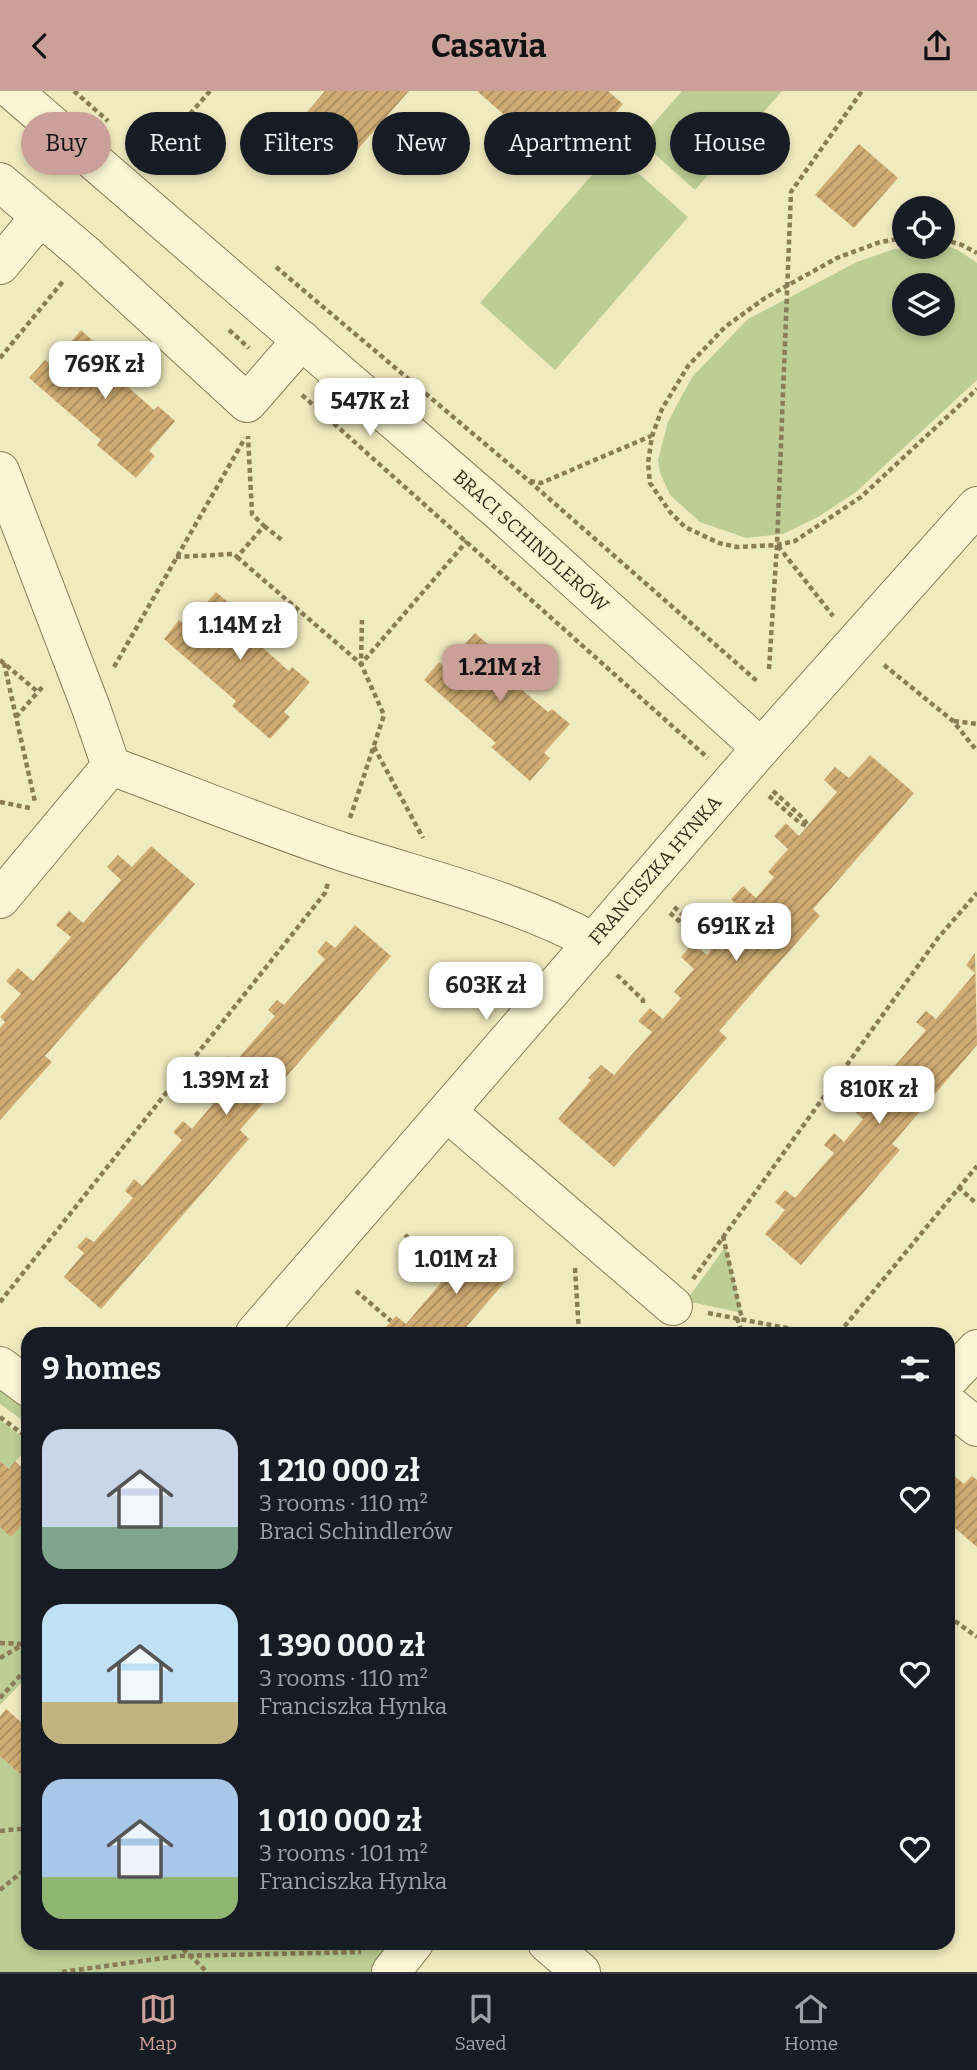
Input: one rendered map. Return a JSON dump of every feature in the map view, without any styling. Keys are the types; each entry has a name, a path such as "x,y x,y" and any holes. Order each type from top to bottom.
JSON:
{"street":[{"path":"0,106 13,91"},
{"name":"BRACI SCHINDLERÓW","path":"13,91 501,513 761,747"},
{"path":"0,182 85,254 247,419 275,372 302,340"},
{"path":"0,265 40,217"},
{"path":"0,471 92,708 111,766"},
{"name":"FRANCISZKA HYNKA","path":"260,1327 761,747 977,506"},
{"path":"111,766 340,851 552,920 594,942"},
{"path":"0,899 111,766"},
{"path":"447,1113 673,1307"},
{"path":"955,1373 977,1349"},
{"path":"0,1366 21,1382"},
{"path":"955,1410 977,1427"},
{"path":"379,1962 401,1950"},
{"path":"555,1950 581,1972"}],"path":[{"path":"74,91 112,125"},
{"path":"192,112 211,91"},
{"path":"769,669 777,545 791,193 862,91"},
{"path":"892,241 857,248 787,285 725,327 688,366 668,398 652,436 648,463 650,483 659,499 685,527 719,544 737,547 777,545 795,541 861,497 977,389"},
{"path":"955,243 977,253"},
{"path":"0,358 85,254"},
{"path":"266,258 529,481 758,682"},
{"path":"225,326 733,780"},
{"path":"247,419 252,514 282,540"},
{"path":"92,708 239,446 247,419"},
{"path":"529,481 541,483 652,436"},
{"path":"237,557 264,526"},
{"path":"360,664 467,541"},
{"path":"777,545 838,623"},
{"path":"0,1302 325,893 384,715 360,664 234,554 175,557"},
{"path":"360,664 362,619"},
{"path":"0,802 26,809 36,807 4,663"},
{"path":"882,664 953,721 977,751"},
{"path":"16,716 38,692"},
{"path":"953,721 977,725"},
{"path":"373,746 448,884"},
{"path":"771,793 804,819 808,827 800,823 771,793"},
{"path":"782,1327 673,1307 938,939 977,893"},
{"path":"670,913 712,948 708,937 674,907"},
{"path":"617,975 643,1000 643,1006"},
{"path":"844,1327 977,1166"},
{"path":"958,1187 977,1204"},
{"path":"572,1222 579,1327"},
{"path":"405,1235 441,1264"},
{"path":"723,1236 741,1327"},
{"path":"356,1291 391,1321"},
{"path":"0,1417 21,1433"},
{"path":"955,1621 977,1637"},
{"path":"0,1643 21,1644"},
{"path":"0,1658 21,1647"},
{"path":"0,1698 21,1675"},
{"path":"0,1831 21,1830"},
{"path":"0,1890 21,1873"},
{"path":"183,1950 207,1972"},
{"path":"62,1972 188,1956 379,1962"}],"green space":[{"path":"682,91 782,91 764,112 670,112 670,168 656,155 656,121"},
{"path":"592,175 640,175 688,217 555,370 480,303"},
{"path":"678,175 708,175 695,190"},
{"path":"955,249 977,263 977,380 856,492 818,517 783,534 746,538 700,522 670,495 660,473 658,460 668,422 693,376 748,319 857,262 892,250 892,259 955,259"},
{"path":"726,1246 742,1313 686,1301"},
{"path":"0,1389 21,1405 21,1419 0,1404"},
{"path":"0,1420 21,1436 21,1455 9,1469 0,1461"},
{"path":"21,1520 21,1683 0,1705 0,1527"},
{"path":"0,1756 21,1775 21,1950 397,1950 380,1972 0,1972"}],"building":[{"path":"325,91 409,91 391,112 372,112 372,133 358,149 358,112 307,112"},
{"path":"477,91 608,91 623,104 616,112 501,112"},
{"path":"859,144 898,178 854,228 815,195"},
{"path":"81,330 105,352 101,356 109,363 122,349 145,368 128,387 154,410 158,406 175,421 149,451 155,456 136,478 97,445 101,440 29,378 45,360 51,365"},
{"path":"216,592 239,612 236,617 244,624 256,609 279,629 263,648 289,671 292,667 310,682 284,712 290,717 270,739 232,706 236,701 164,639 179,620 186,626"},
{"path":"475,633 499,654 495,658 503,665 516,651 539,671 522,690 548,712 552,709 570,724 544,753 550,758 530,781 491,747 496,743 424,680 439,662 445,667"},
{"path":"870,755 914,793 813,909 820,916 719,1031 727,1038 614,1167 558,1119 601,1065 614,1075 652,1032 638,1021 650,1008 663,1019 681,998 674,992 694,969 681,957 693,943 707,955 744,911 731,899 743,886 756,898 774,877 768,872 788,849 774,836 786,823 799,836 837,792 824,780 835,767 849,778"},
{"path":"151,846 195,884 45,1056 52,1062 0,1120 0,1028 5,1022 0,1017 21,994 6,981 18,968 33,981 71,937 56,925 69,911 83,923 121,880 107,867 118,855 132,867"},
{"path":"355,925 391,956 240,1130 249,1139 101,1309 64,1277 84,1253 77,1247 86,1237 94,1242 133,1198 125,1191 134,1179 142,1186 182,1140 173,1132 183,1121 192,1129 213,1104 205,1096 225,1073 218,1066 228,1056 235,1062 275,1016 268,1010 277,1000 284,1005 325,959 317,952 326,941 335,948"},
{"path":"975,953 977,1045 892,1144 900,1150 801,1265 765,1234 785,1210 775,1202 785,1190 795,1198 834,1153 824,1145 834,1133 844,1142 863,1119 855,1112 876,1088 867,1080 877,1068 886,1076 926,1030 916,1022 926,1011 936,1019 975,973 966,965"},
{"path":"474,1245 510,1276 466,1327 386,1327 396,1316 406,1324 445,1278 435,1270 446,1258 455,1266"},
{"path":"0,1461 9,1469 15,1461 21,1466 21,1525 11,1537 0,1527"},
{"path":"972,1476 977,1480 977,1547 955,1528 955,1477 964,1484"},
{"path":"6,1709 21,1722 21,1775 0,1756 0,1716"}]}
